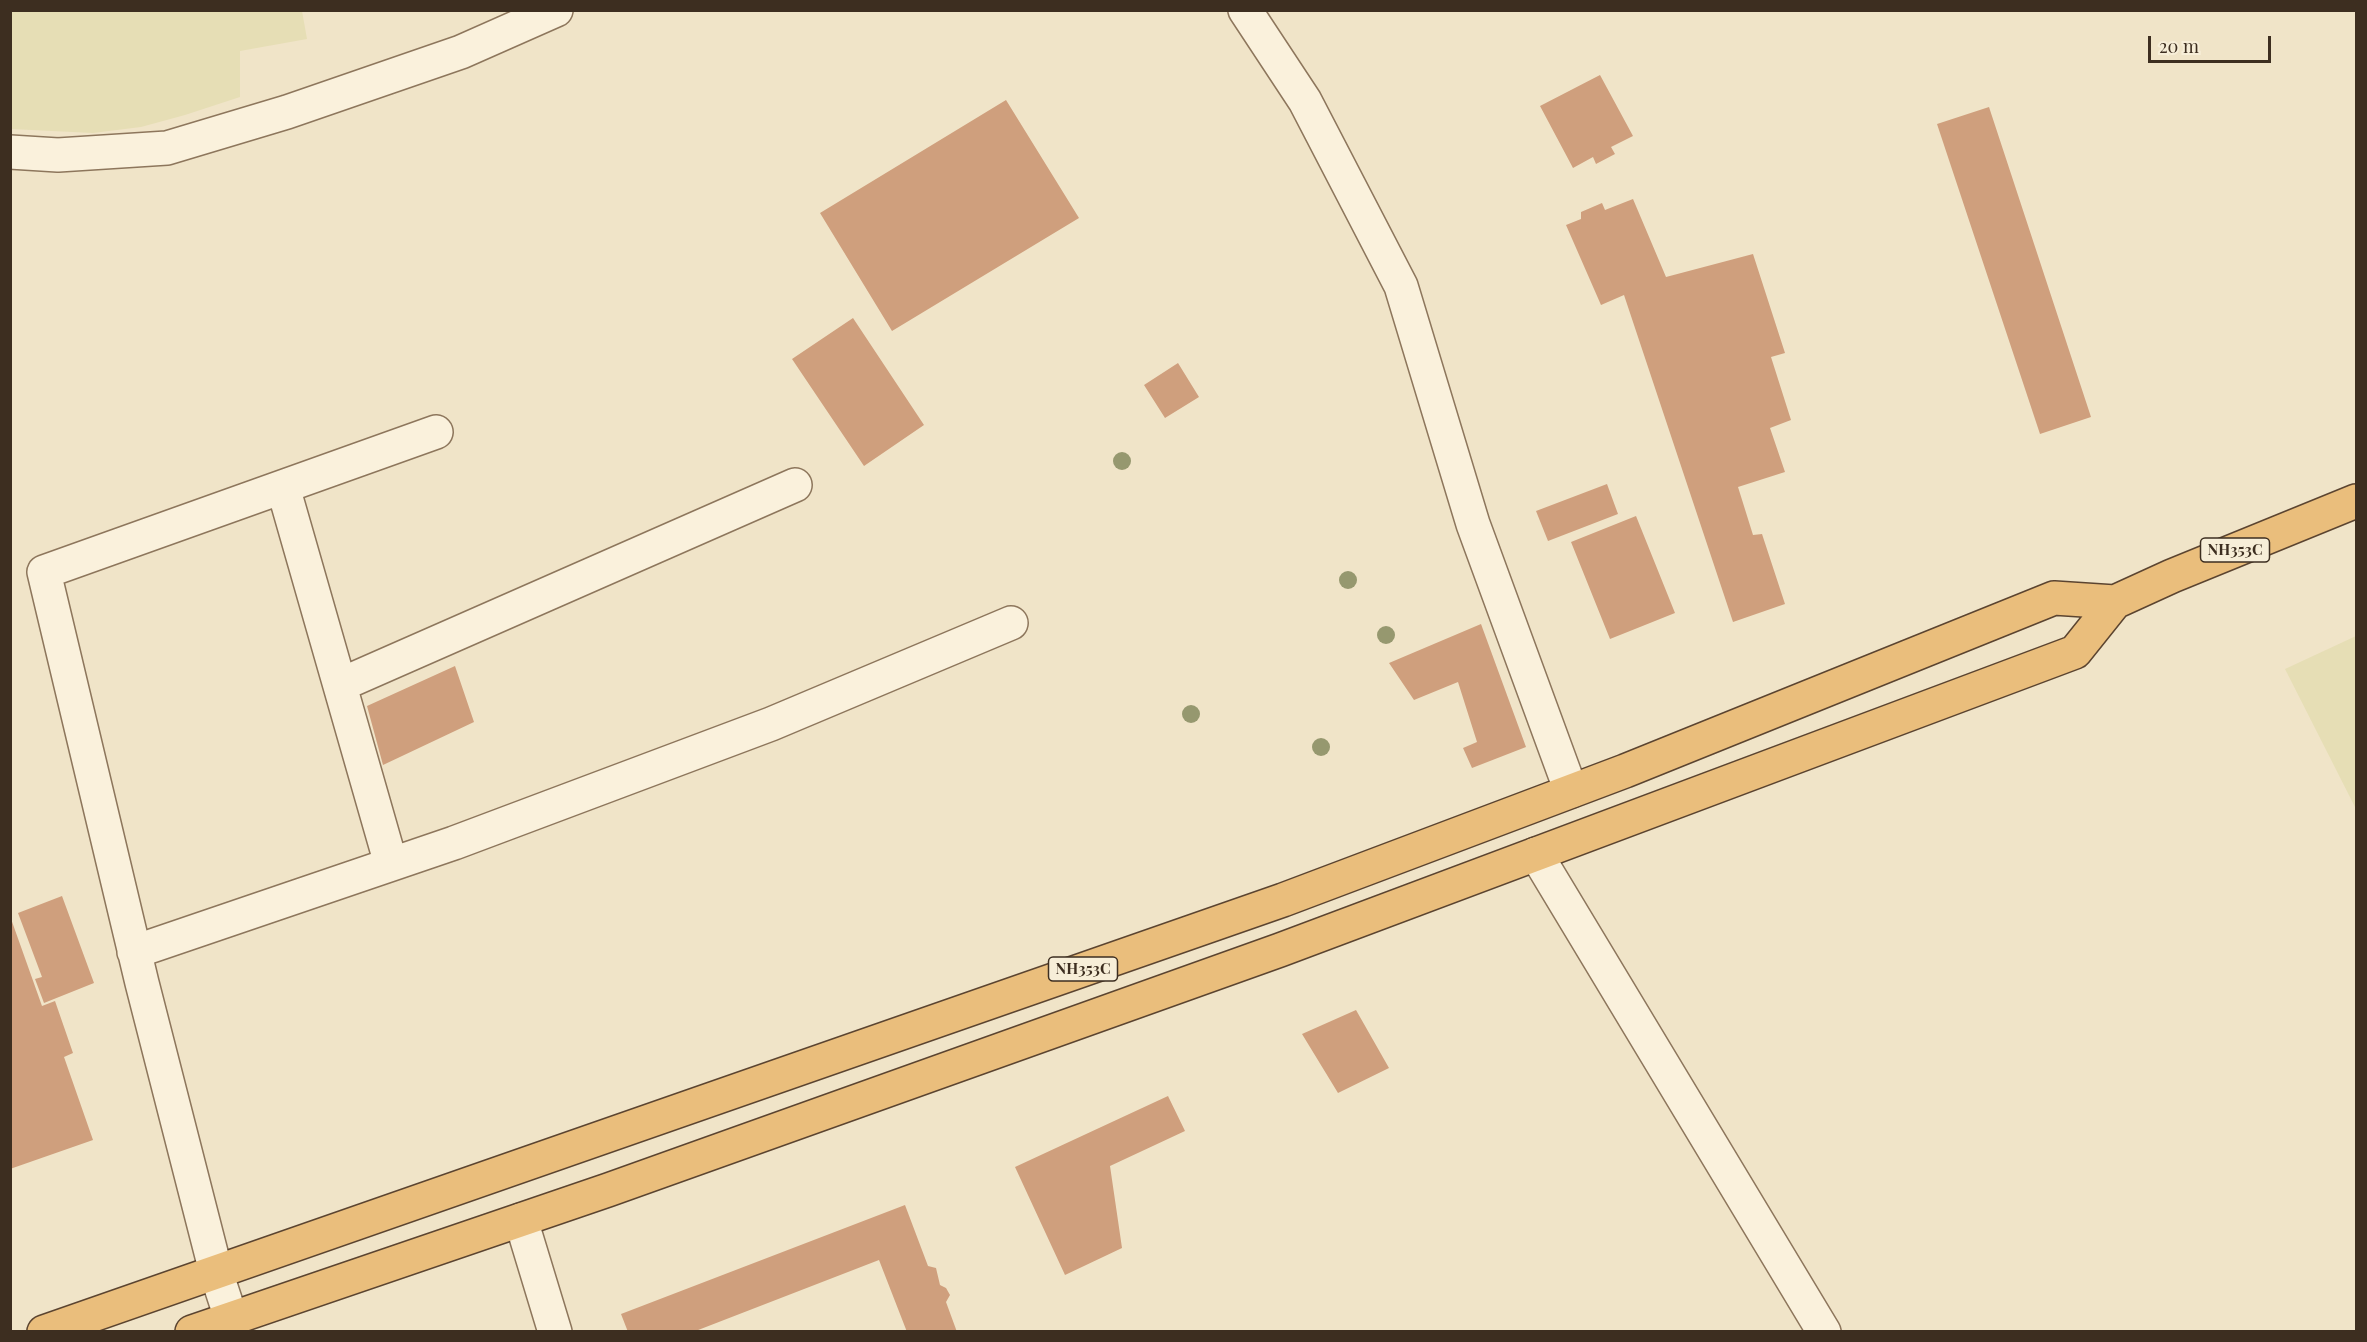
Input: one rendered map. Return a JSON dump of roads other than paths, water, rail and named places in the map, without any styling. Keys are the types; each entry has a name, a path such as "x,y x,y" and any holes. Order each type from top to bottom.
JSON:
{"highway":[{"name":"NH353C","path":"192,1332 521,1220 1280,950 2075,652 2115,602 2172,576 2356,501"},
{"name":"NH353C","path":"44,1332 1283,900 1571,791 2054,598 2115,602"}],"street":[{"path":"10,152 58,155 167,148 287,112 461,52 556,10"},
{"path":"1245,10 1305,101 1401,286 1473,524 1571,791"},
{"path":"231,1318 216,1272 134,952 44,572 436,432"},
{"path":"340,685 795,485"},
{"path":"283,487 391,864"},
{"path":"134,952 454,843 771,724 1011,623"},
{"path":"1536,854 1824,1332"},
{"path":"521,1220 555,1332"}]}
